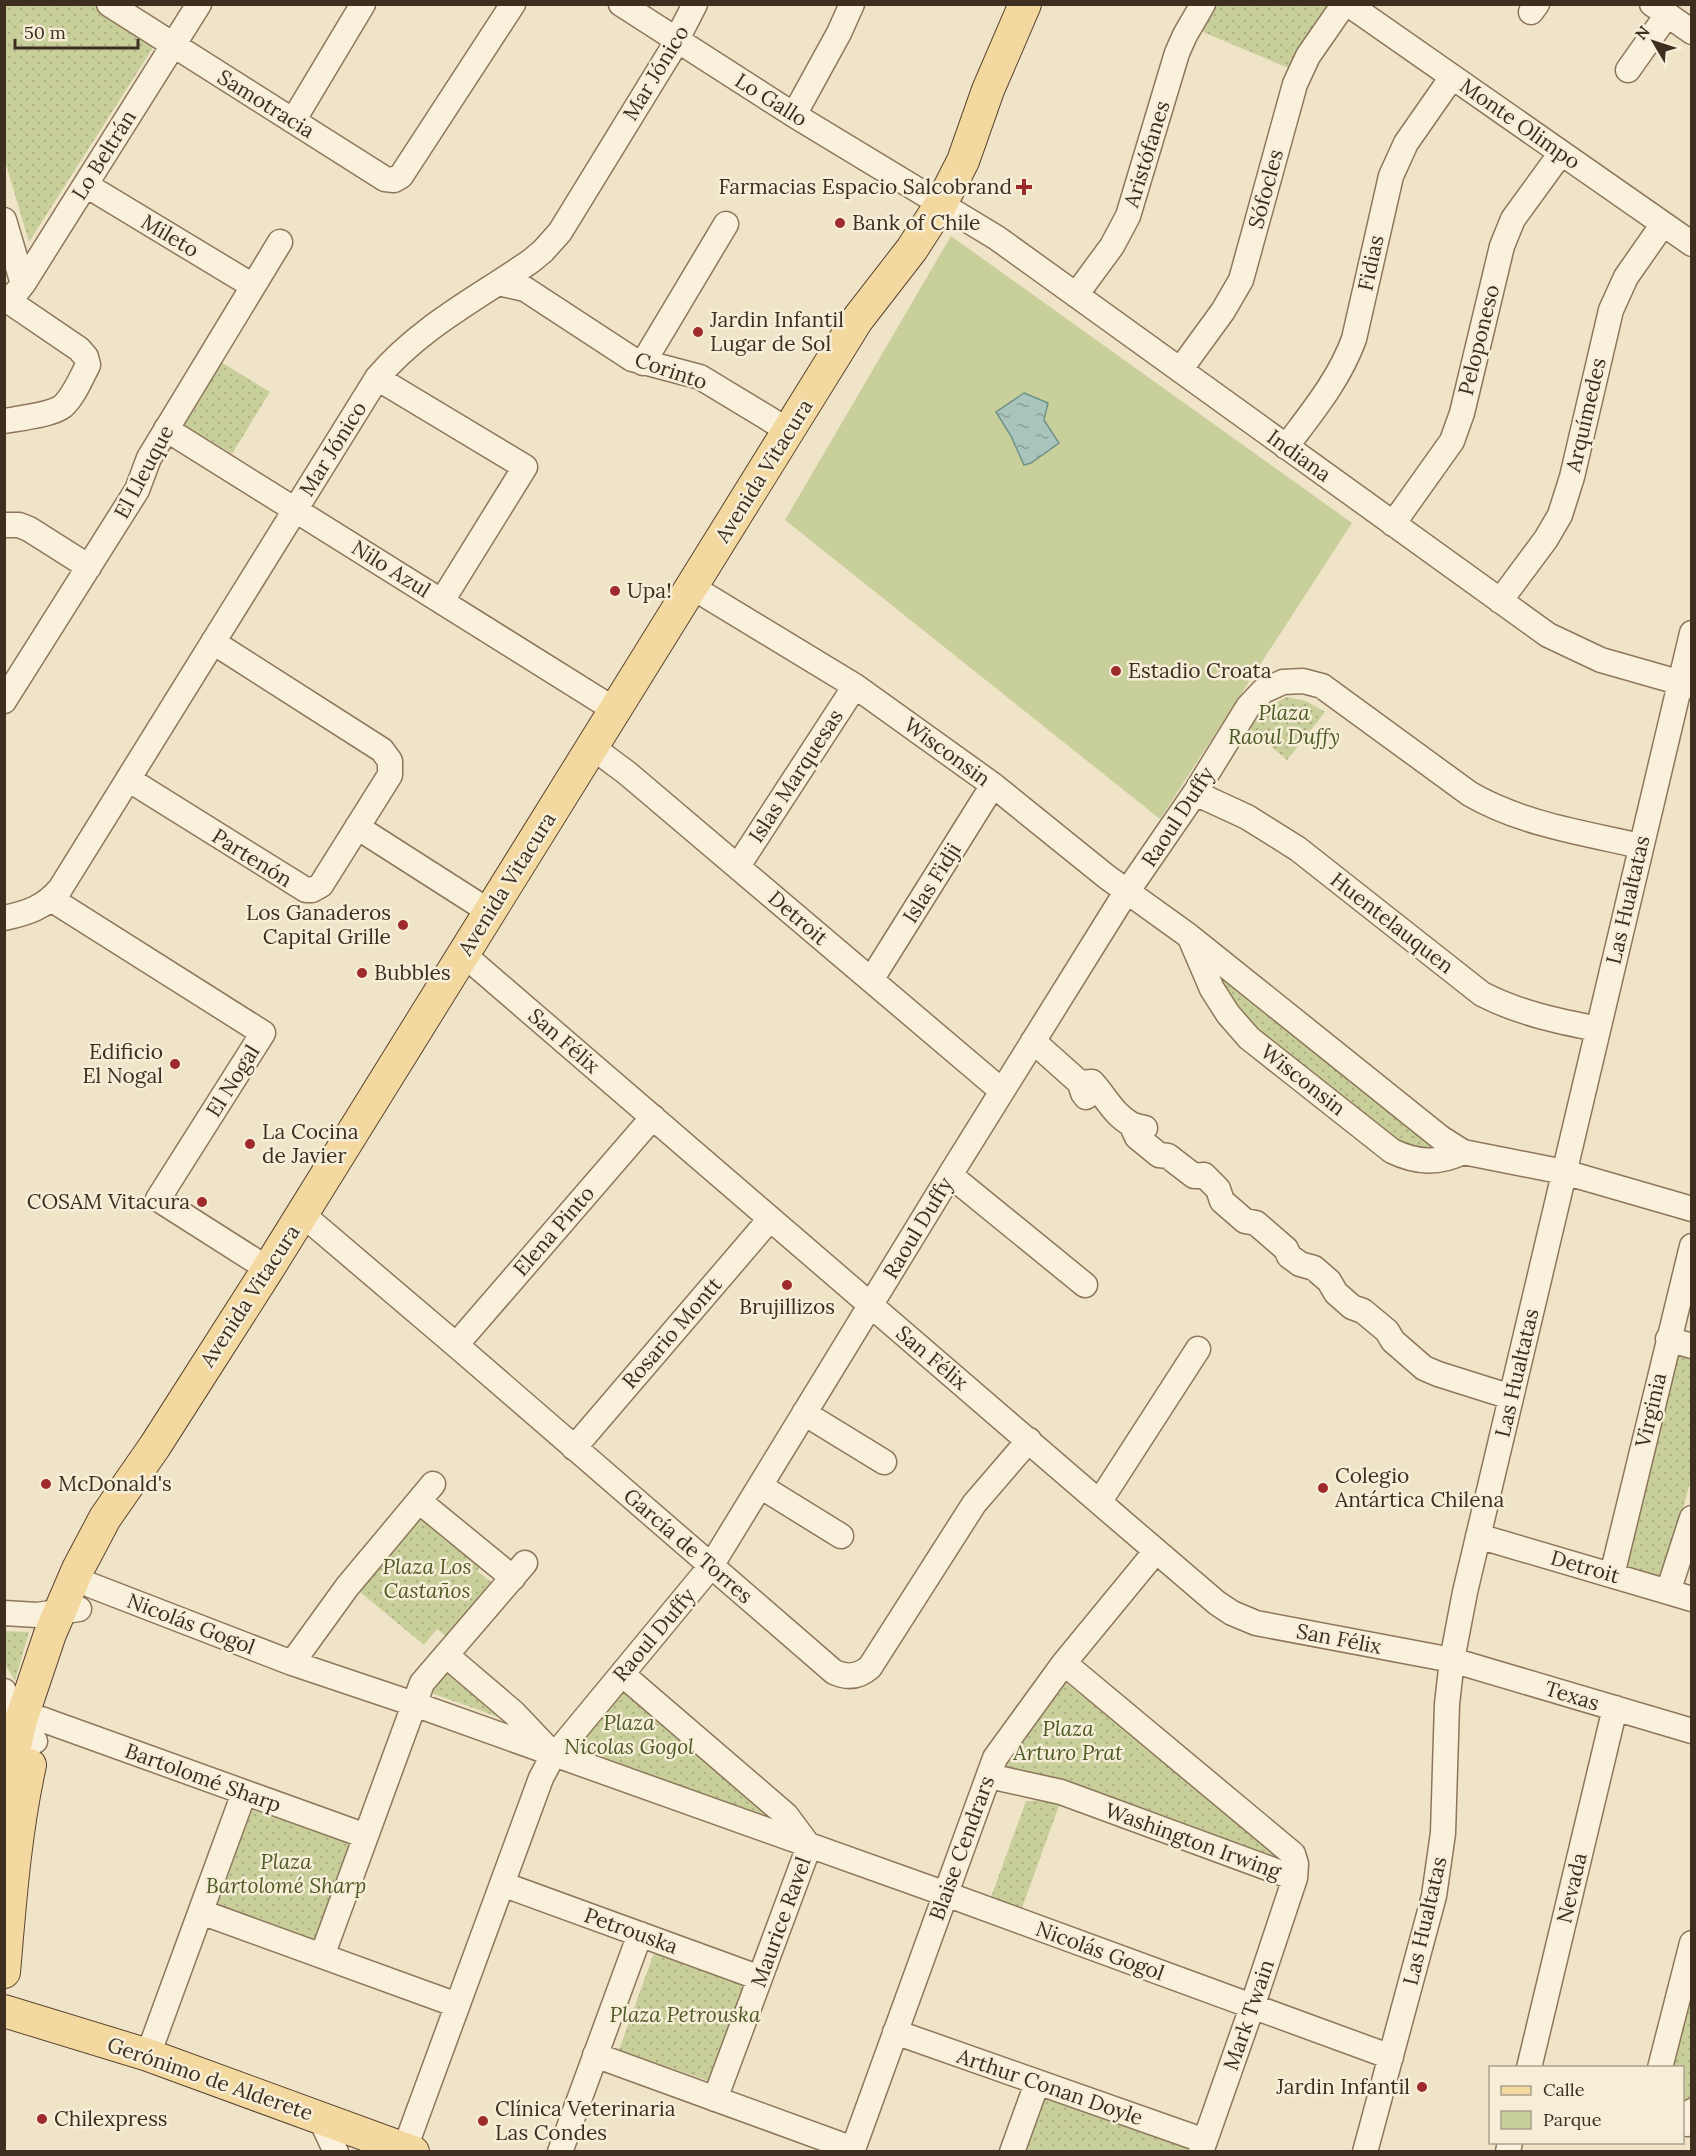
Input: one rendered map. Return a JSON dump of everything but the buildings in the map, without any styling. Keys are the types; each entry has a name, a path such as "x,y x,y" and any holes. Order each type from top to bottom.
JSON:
{"main road":[{"name":"Avenida Vitacura","path":"4,1794 57,1665 105,1518 268,1269 789,431 857,320 884,260 932,199 945,152 988,90 1025,4"},
{"name":"Avenida Vitacura","path":"76,1602 154,1446"},
{"name":"Avenida Vitacura","path":"4,1972 12,1882 32,1727"},
{"name":"Gerónimo de Alderete","path":"4,2011 148,2055 320,2118 342,2144 409,2150"}],"street":[{"name":"Samotracia","path":"109,4 385,179 394,180 402,176 513,4"},
{"name":"Lo Beltrán","path":"11,295 86,185 199,4"},
{"path":"293,121 363,4"},
{"name":"Lo Gallo","path":"621,4 794,115 932,199"},
{"name":"Mar Jónico","path":"523,278 560,232 676,40 695,4"},
{"path":"794,115 839,33 852,4"},
{"name":"Aristófanes","path":"1076,295 1121,232 1177,53 1203,4"},
{"name":"Monte Olimpo","path":"1346,4 1692,244"},
{"name":"Sófocles","path":"1180,370 1223,311 1241,280 1295,84 1308,56 1346,4"},
{"path":"1628,70 1659,10 1692,32"},
{"name":"Fidias","path":"1286,447 1330,388 1347,357 1356,329 1391,176 1406,143 1452,77"},
{"name":"Peloponeso","path":"1393,524 1452,441 1460,420 1502,246 1513,219 1561,153"},
{"name":"Mileto","path":"86,185 254,286"},
{"name":"Indiana","path":"932,199 961,214 997,238 1548,635 1581,652 1686,684"},
{"path":"4,220 11,295 79,349 86,357 88,365 63,406 53,411 4,421"},
{"path":"643,363 726,224"},
{"name":"Arquímedes","path":"1500,601 1546,539 1560,514 1572,477 1611,310 1619,289 1633,265 1663,224"},
{"name":"El Lleuque","path":"4,701 137,490 149,458 280,242"},
{"name":"Corinto","path":"498,283 523,278 632,360 700,377 789,431"},
{"name":"Mar Jónico","path":"4,918 33,911 51,899 99,829 377,378 395,358 434,325 498,283"},
{"path":"377,378 525,467 442,601"},
{"name":"Nilo Azul","path":"166,429 615,710"},
{"path":"4,525 19,525 29,529 89,567"},
{"name":"Wisconsin","path":"692,587 855,686 993,785 1127,892 1189,936 1442,1138 1463,1152 1564,1172 1692,1209"},
{"name":"Las Hualtatas","path":"1365,2151 1429,1919 1440,1865 1443,1833 1445,1731 1452,1660 1478,1536 1641,846 1686,684 1692,633"},
{"name":"Partenón","path":"128,779 306,890 312,890 321,885 390,775 391,765 387,755 213,642"},
{"name":"Raoul Duffy","path":"409,2150 502,1884 541,1778 554,1755 711,1566 1033,1041 1127,892 1195,793 1255,698 1283,682 1303,681 1322,686 1461,788 1489,805 1521,818 1641,846"},
{"name":"Islas Marquesas","path":"738,866 855,686"},
{"name":"Detroit","path":"592,747 616,763 1002,1091"},
{"name":"Islas Fidji","path":"871,980 993,785"},
{"name":"Huentelauquen","path":"1195,793 1247,817 1298,849 1482,994 1529,1014 1598,1029"},
{"path":"357,827 490,912"},
{"name":"El Nogal","path":"51,899 263,1033 158,1199 268,1269"},
{"name":"Wisconsin","path":"1189,936 1212,989 1228,1014 1249,1038 1365,1130 1392,1151 1415,1160 1439,1161 1463,1152"},
{"name":"San Félix","path":"463,954 1217,1603 1232,1613 1257,1623 1452,1660"},
{"path":"1033,1041 1080,1083 1092,1082 1122,1117 1144,1128 1167,1148 1168,1156 1194,1176 1204,1175 1218,1190 1222,1201 1245,1221 1256,1223 1286,1249 1294,1260 1314,1268 1329,1281 1344,1300 1363,1311 1387,1330 1393,1341 1413,1356 1424,1368 1438,1374 1512,1390"},
{"name":"Elena Pinto","path":"456,1345 653,1117"},
{"path":"950,1175 1085,1285"},
{"name":"García de Torres","path":"302,1214 834,1672 844,1676 857,1675 870,1667 974,1504 1029,1440"},
{"name":"Rosario Montt","path":"574,1448 770,1219"},
{"name":"Virginia","path":"1612,1575 1692,1246"},
{"path":"1668,1340 1692,1346"},
{"path":"1100,1501 1198,1349"},
{"path":"804,1413 884,1462"},
{"path":"760,1486 841,1536"},
{"path":"292,1663 347,1587 426,1492 519,1571 422,1683 322,1956"},
{"path":"1668,1592 1692,1518"},
{"name":"Detroit","path":"1478,1536 1692,1599"},
{"name":"Blaise Cendrars","path":"852,2150 995,1758 1064,1663 1156,1551"},
{"path":"4,1613 37,1615 76,1602"},
{"name":"Nicolás Gogol","path":"76,1602 292,1663 414,1704 946,1893 1391,2057"},
{"name":"Nicolás Gogol","path":"446,1655 514,1713 554,1755"},
{"name":"Texas","path":"1452,1660 1692,1731"},
{"name":"Washington Irwing","path":"989,1776 1061,1792 1295,1878 1296,1864 1293,1854 1064,1663"},
{"path":"622,1674 786,1815 809,1846"},
{"path":"4,1691 32,1727"},
{"name":"Nevada","path":"1529,2066 1615,1708"},
{"name":"Bartolomé Sharp","path":"32,1727 244,1792 366,1836"},
{"path":"148,2055 244,1792"},
{"name":"Maurice Ravel","path":"715,2099 809,1846"},
{"name":"Mark Twain","path":"1203,2146 1295,1878"},
{"name":"Petrouska","path":"502,1884 760,1978"},
{"path":"201,1912 458,2005"},
{"path":"560,2151 640,1934"},
{"path":"1660,2066 1692,1943"},
{"name":"Arthur Conan Doyle","path":"895,2032 1203,2146"},
{"path":"595,2055 852,2150"},
{"path":"1012,2151 1037,2083"}],"green space":[{"path":"1328,4 1331,7 1291,69 1198,30 1216,5"},
{"path":"4,5 96,5 156,43 29,242 5,161"},
{"name":"Estadio Croata","path":"951,236 1352,523 1160,819 785,520"},
{"path":"221,362 270,392 232,454 183,424"},
{"name":"Plaza Raoul Duffy","path":"1286,697 1306,701 1325,712 1287,760 1250,729 1261,714"},
{"path":"1213,963 1445,1152 1397,1145 1256,1035 1222,990"},
{"path":"1679,1348 1691,1351 1691,1479 1664,1578 1618,1565"},
{"name":"Plaza Los Castaños","path":"421,1508 485,1561 477,1571 495,1585 450,1639 437,1629 424,1645 354,1587"},
{"path":"4,1631 29,1632 15,1681 5,1664"},
{"path":"444,1667 504,1719 423,1690"},
{"name":"Plaza Arturo Prat","path":"1060,1678 1280,1851 1273,1864 995,1764"},
{"name":"Plaza Nicolas Gogol","path":"625,1688 794,1832 573,1749"},
{"path":"1052,1800 1060,1803 1022,1908 991,1897 1026,1801"},
{"name":"Plaza Bartolomé Sharp","path":"254,1804 355,1841 318,1943 216,1907"},
{"name":"Plaza Petrouska","path":"656,1947 751,1980 714,2083 619,2050"},
{"path":"1691,1953 1692,2094 1688,2105 1684,2104 1684,2066 1663,2066"},
{"path":"1043,2089 1197,2144 1194,2152 1020,2152"}],"water":[{"path":"1024,393 1048,403 1044,420 1059,443 1031,463 1024,465 1011,436 996,412"}],"place":[{"name":"Farmacias Espacio Salcobrand","path":"1024,187"},
{"name":"Bank of Chile","path":"840,223"},
{"name":"Jardin Infantil Lugar de Sol","path":"698,332"},
{"name":"Upa!","path":"615,591"},
{"name":"Estadio Croata","path":"1116,671"},
{"name":"Los Ganaderos Capital Grille","path":"403,925"},
{"name":"Bubbles","path":"362,973"},
{"name":"Edificio El Nogal","path":"175,1064"},
{"name":"La Cocina de Javier","path":"250,1144"},
{"name":"COSAM Vitacura","path":"202,1202"},
{"name":"Brujillizos","path":"787,1285"},
{"name":"McDonald's","path":"46,1484"},
{"name":"Colegio Antártica Chilena","path":"1323,1488"},
{"name":"Jardin Infantil","path":"1422,2087"},
{"name":"Chilexpress","path":"42,2119"},
{"name":"Clínica Veterinaria Las Condes","path":"483,2121"}]}
